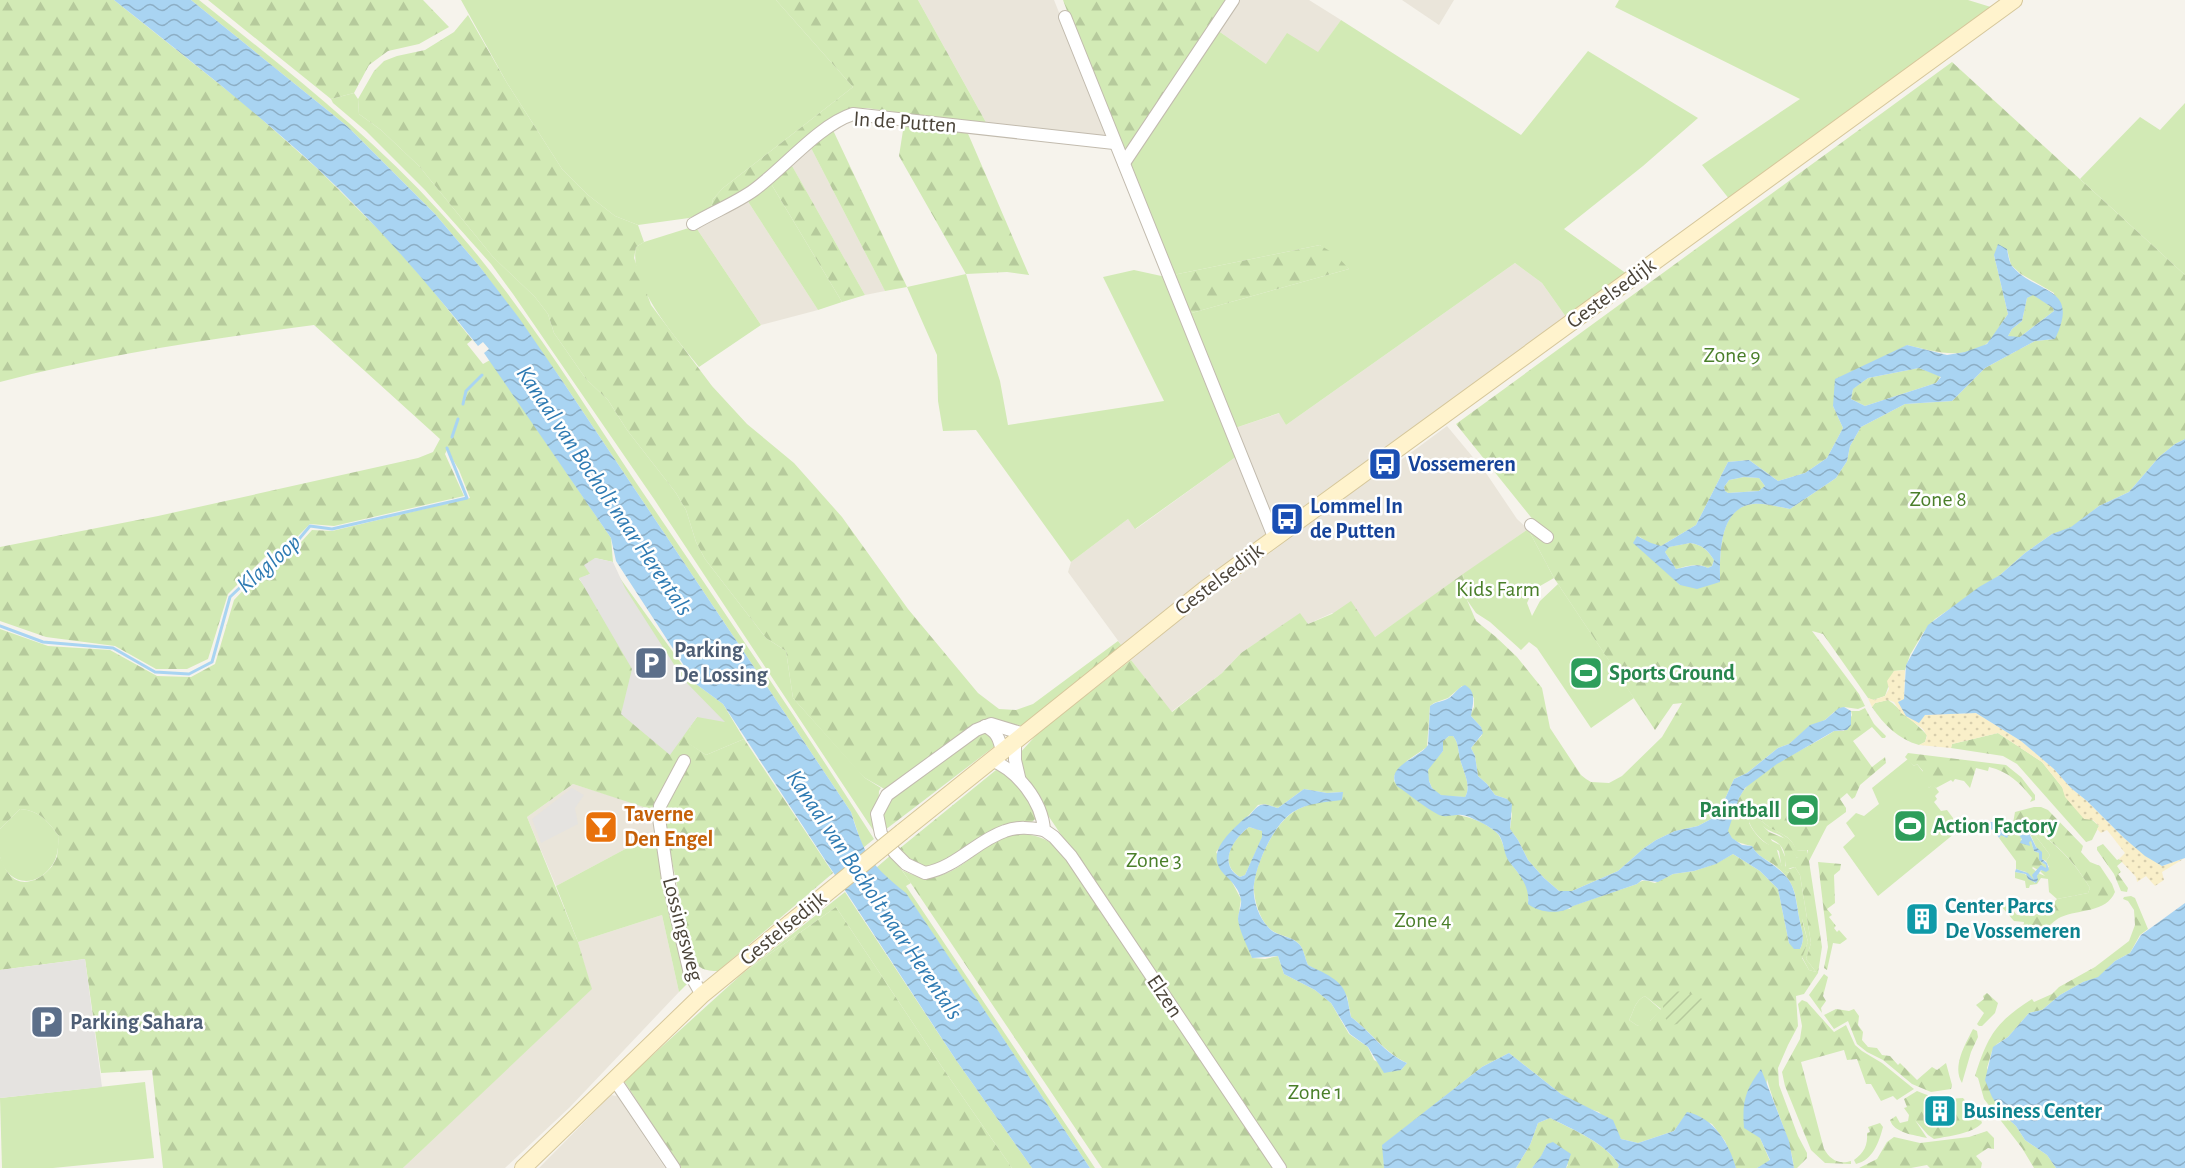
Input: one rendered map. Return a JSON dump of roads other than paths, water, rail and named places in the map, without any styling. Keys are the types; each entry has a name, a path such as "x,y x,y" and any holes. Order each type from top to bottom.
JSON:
{"main road":[{"name":"Gestelsedijk","path":"523,1168 702,994 1141,638 1274,537 2014,0"}],"street":[{"path":"1124,163 1233,0"},
{"path":"1065,17 1274,537"},
{"name":"In de Putten","path":"693,224 755,189 842,118 853,114 1114,142"},
{"path":"1531,525 1547,537"},
{"name":"Elzen","path":"985,726 1000,725 1015,760 1019,778"},
{"path":"985,726 887,795 877,814 881,834 906,864 925,873 950,865 1003,831 1024,828 1044,830"},
{"name":"Elzen","path":"985,726 995,731 1008,746 1008,768 1019,778 1043,817 1044,830 1054,837 1081,870 1280,1168"},
{"name":"Lossingsweg","path":"684,761 660,806 659,818 668,880 690,974 702,994"},
{"path":"614,1079 674,1168"}],"water":[{"name":"Kanaal van Bocholt naar Herentals","path":"114,0 191,0 347,126 435,214 480,267 561,379 851,812 860,839 870,858 884,875 906,893 1090,1168 1032,1168 956,1060 723,704 696,684 616,561 611,538 484,353 489,349 483,342 478,346 401,255 318,169 243,104"},
{"path":"1998,244 2007,249 2012,266 2059,300 2063,309 2062,322 2055,339 2035,341 1985,368 1952,401 1905,404 1861,427 1850,446 1847,461 1836,478 1790,509 1758,504 1742,507 1733,514 1723,535 1720,582 1697,589 1680,585 1633,543 1637,536 1661,546 1696,525 1728,462 1749,460 1778,481 1805,473 1827,458 1843,428 1833,406 1835,379 1907,345 1947,355 1965,352 1987,344 2008,314 1994,255","holes":["2033,295 2054,311 2020,337 2008,336 2012,329 2022,321 2027,298","1919,368 1941,377 1936,383 1865,406 1851,399 1853,389 1868,378","1744,477 1759,478 1765,486 1759,491 1728,493 1724,487 1729,480","1690,543 1701,546 1714,560 1712,566 1708,568 1696,565 1676,569 1665,552 1669,547"]},
{"path":"2185,439 2185,858 2162,866 2145,856 2124,838 2054,769 2021,741 1976,713 1925,715 1919,723 1906,716 1898,702 1904,699 1906,665 1928,625 1979,587 2000,575 2052,534 2071,527 2099,506 2129,492 2159,457"},
{"path":"1465,685 1473,695 1471,716 1481,727 1483,733 1471,748 1475,756 1478,776 1495,795 1507,799 1512,804 1510,829 1528,860 1559,891 1572,891 1618,871 1656,840 1675,831 1698,826 1713,818 1719,812 1734,779 1747,773 1778,748 1789,744 1810,725 1825,720 1839,708 1844,707 1851,711 1851,725 1847,730 1834,731 1777,764 1745,788 1739,798 1728,831 1732,838 1742,845 1752,846 1789,880 1794,892 1802,933 1803,941 1800,949 1794,949 1789,943 1778,889 1760,871 1733,854 1716,864 1694,871 1673,874 1658,882 1642,880 1637,884 1562,911 1544,911 1528,904 1528,893 1524,882 1508,861 1501,838 1496,832 1466,816 1439,815 1397,786 1394,779 1399,768 1428,745 1430,706 1449,698","holes":["1453,736 1468,788 1465,797 1441,795 1432,788 1429,781 1428,770 1443,751 1443,741"]},
{"path":"1304,789 1327,793 1343,792 1342,800 1304,807 1293,812 1279,825 1259,865 1254,884 1255,901 1261,918 1271,930 1296,941 1308,965 1337,981 1345,991 1351,1017 1392,1054 1407,1063 1401,1070 1384,1073 1368,1047 1350,1034 1331,1003 1315,990 1284,974 1278,956 1252,958 1239,924 1241,902 1238,890 1220,869 1217,853 1225,838 1259,806 1278,808","holes":["1249,827 1262,831 1262,837 1245,875 1240,877 1229,865 1233,845"]},
{"path":"1985,822 1993,822 2005,833 2014,823 2023,835 2029,833 2036,847 2042,852 2042,859 2047,863 2049,870 2046,872 2041,870 2036,883 2028,879 2026,874 2015,872 2016,869 2028,873 2034,880 2032,875 2041,865 2046,868 2046,865 2039,860 2039,853 2034,851 2031,841 2030,846 2020,843 2022,839 2019,835 2013,834 2014,828 2007,838 2001,835 1999,838 1994,830 1981,828"},
{"path":"2185,903 2185,1168 2056,1168 2047,1155 2025,1140 1992,1097 1985,1080 1993,1047 2008,1037 2029,1013 2042,1010 2060,995 2083,982 2098,977 2115,961 2130,953 2141,935"},
{"path":"1509,1053 1561,1094 1613,1120 1621,1139 1638,1143 1674,1131 1687,1112 1697,1115 1713,1126 1725,1141 1736,1168 1618,1168 1619,1165 1613,1157 1597,1143 1550,1118 1538,1123 1530,1145 1516,1168 1384,1168 1382,1145 1482,1067"},
{"path":"1761,1069 1789,1141 1794,1168 1757,1168 1770,1160 1760,1138 1744,1128 1744,1111 1748,1090"},
{"path":"1553,1142 1571,1154 1566,1168 1532,1168 1547,1144"}],"waterway":[{"name":"Klagloop","path":"463,404 466,391 482,375"},
{"name":"Klagloop","path":"452,437 458,419"},
{"name":"Klagloop","path":"0,626 43,642 113,648 155,672 189,674 212,662 230,597 268,561 289,551 310,526 332,529 467,498 447,448"}],"place":[{"name":"Vossemeren","path":"1385,464"},
{"name":"Lommel In de Putten","path":"1287,519"},
{"name":"Parking De Lossing","path":"651,663"},
{"name":"Sports Ground","path":"1586,673"},
{"name":"Paintball","path":"1803,810"},
{"name":"Action Factory","path":"1910,826"},
{"name":"Taverne Den Engel","path":"601,827"},
{"name":"Center Parcs De Vossemeren","path":"1922,919"},
{"name":"Parking Sahara","path":"47,1022"},
{"name":"Business Center","path":"1940,1111"}],"park label":[{"name":"Zone 9","path":"1732,355"},
{"name":"Zone 8","path":"1938,499"},
{"name":"Kids Farm","path":"1498,589"},
{"name":"Zone 3","path":"1154,860"},
{"name":"Zone 4","path":"1423,920"},
{"name":"Zone 1","path":"1315,1092"}]}
